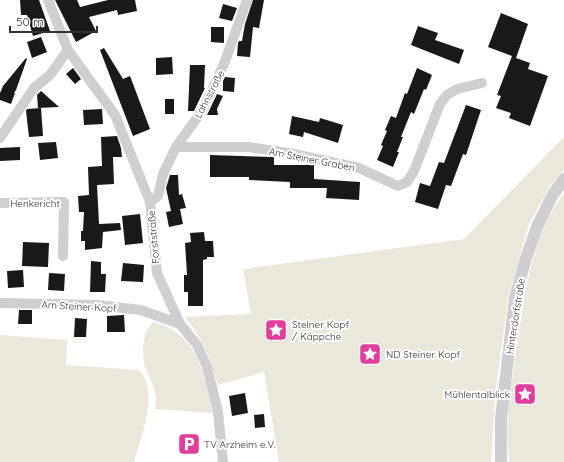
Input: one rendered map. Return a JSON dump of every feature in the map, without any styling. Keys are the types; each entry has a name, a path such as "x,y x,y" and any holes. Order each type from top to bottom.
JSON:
{"street":[{"name":"Forststraße","path":"48,0 68,50 115,115 150,202 156,268 180,324 197,346 207,367 218,412 223,462"},
{"name":"Lahnstraße","path":"150,202 158,196 163,174 176,148 202,111 224,64 247,0"},
{"path":"0,138 34,88 50,74 68,50"},
{"name":"Am Steiner Graben","path":"176,148 249,147 294,154 359,168 398,186 407,182 414,171 440,104 447,95 457,89 482,83"},
{"name":"Hinterdorfstraße","path":"501,462 500,418 515,298 537,226 552,196 564,179"},
{"name":"Henkericht","path":"0,203 64,202 63,256"},
{"name":"Am Steiner Kopf","path":"0,303 97,305 140,310 180,324"}],"shaded area":[{"path":"564,137 564,169 550,186 529,224 508,298 496,387 491,462 279,462 264,372 218,385 205,350 185,317 251,314 243,269 464,239"},
{"path":"564,193 564,462 509,462 509,398 530,270 543,229"},
{"path":"153,322 168,328 180,336 190,346 202,370 213,413 155,409 156,398 154,388 144,364 143,347 145,333"},
{"path":"0,335 67,340 66,365 139,370 145,379 148,390 148,402 144,427 134,462 0,462"}],"building":[{"path":"20,0 39,0 50,31 33,36 27,15 21,15"},
{"path":"55,0 77,0 80,7 108,0 135,0 137,11 118,15 117,10 89,17 96,31 76,42"},
{"path":"253,0 264,0 259,28 253,27 250,57 237,56 238,43 239,41 242,41 245,24"},
{"path":"223,4 237,8 232,21 219,18"},
{"path":"501,13 528,24 516,58 530,63 528,69 548,76 530,126 509,118 511,113 496,108 501,96 497,95 512,56 488,47"},
{"path":"418,26 438,33 435,40 464,50 459,64 411,45"},
{"path":"211,27 224,27 224,43 211,42"},
{"path":"41,37 47,52 32,58 27,42"},
{"path":"104,48 123,79 130,76 150,129 133,136 100,50"},
{"path":"172,57 173,74 156,75 156,58"},
{"path":"26,58 27,59 11,104 0,100 0,93 3,86"},
{"path":"190,65 205,65 205,88 194,111 188,111"},
{"path":"73,68 81,79 75,84 66,74"},
{"path":"417,68 432,75 426,90 424,89 414,114 411,112 401,137 403,137 393,167 377,160 387,131 385,130 391,116 396,118 405,93 407,94"},
{"path":"225,77 235,78 234,92 223,91 223,81"},
{"path":"41,91 59,107 38,108 37,95"},
{"path":"217,94 223,96 217,109 218,115 207,115"},
{"path":"165,99 174,99 174,114 165,114"},
{"path":"466,105 481,110 466,155 463,154 451,186 446,185 438,209 415,202 420,183 430,186 439,162 444,163"},
{"path":"41,108 43,136 29,137 26,111 27,109"},
{"path":"102,109 103,124 84,125 83,110"},
{"path":"292,116 319,122 320,118 343,125 338,143 304,132 303,137 289,134"},
{"path":"117,136 122,157 113,157 114,184 97,185 99,224 120,223 121,230 103,232 102,248 85,250 85,241 81,241 84,212 79,212 78,196 89,195 88,167 102,166 101,137"},
{"path":"56,142 58,158 40,160 38,143"},
{"path":"20,147 20,160 0,161 0,148"},
{"path":"210,155 274,157 274,165 314,165 314,179 360,182 359,200 326,198 327,188 290,188 290,182 249,180 249,177 210,177"},
{"path":"170,175 178,175 179,195 182,194 186,208 180,209 183,224 169,227 166,212 171,211 166,188"},
{"path":"140,214 143,243 125,245 122,216"},
{"path":"204,232 205,241 213,241 214,257 207,257 207,259 203,260 203,306 188,306 188,292 184,292 184,275 187,275 185,243 191,242 190,233"},
{"path":"23,242 49,243 48,267 22,266"},
{"path":"91,261 101,262 101,274 106,274 105,292 90,292"},
{"path":"123,263 144,265 143,282 121,281"},
{"path":"23,270 24,287 8,288 7,271"},
{"path":"49,273 65,274 64,291 48,290"},
{"path":"19,310 32,310 32,324 18,324"},
{"path":"124,315 125,332 107,332 107,316"},
{"path":"75,318 87,319 86,337 74,337"},
{"path":"245,393 248,413 232,416 229,396"},
{"path":"264,414 265,427 255,428 254,415"}],"place":[{"name":"Steiner Kopf / Käppche","path":"276,330"},
{"name":"ND Steiner Kopf","path":"370,354"},
{"name":"Mühlentalblick","path":"525,394"},
{"name":"TV Arzheim e.V.","path":"189,444"}]}
